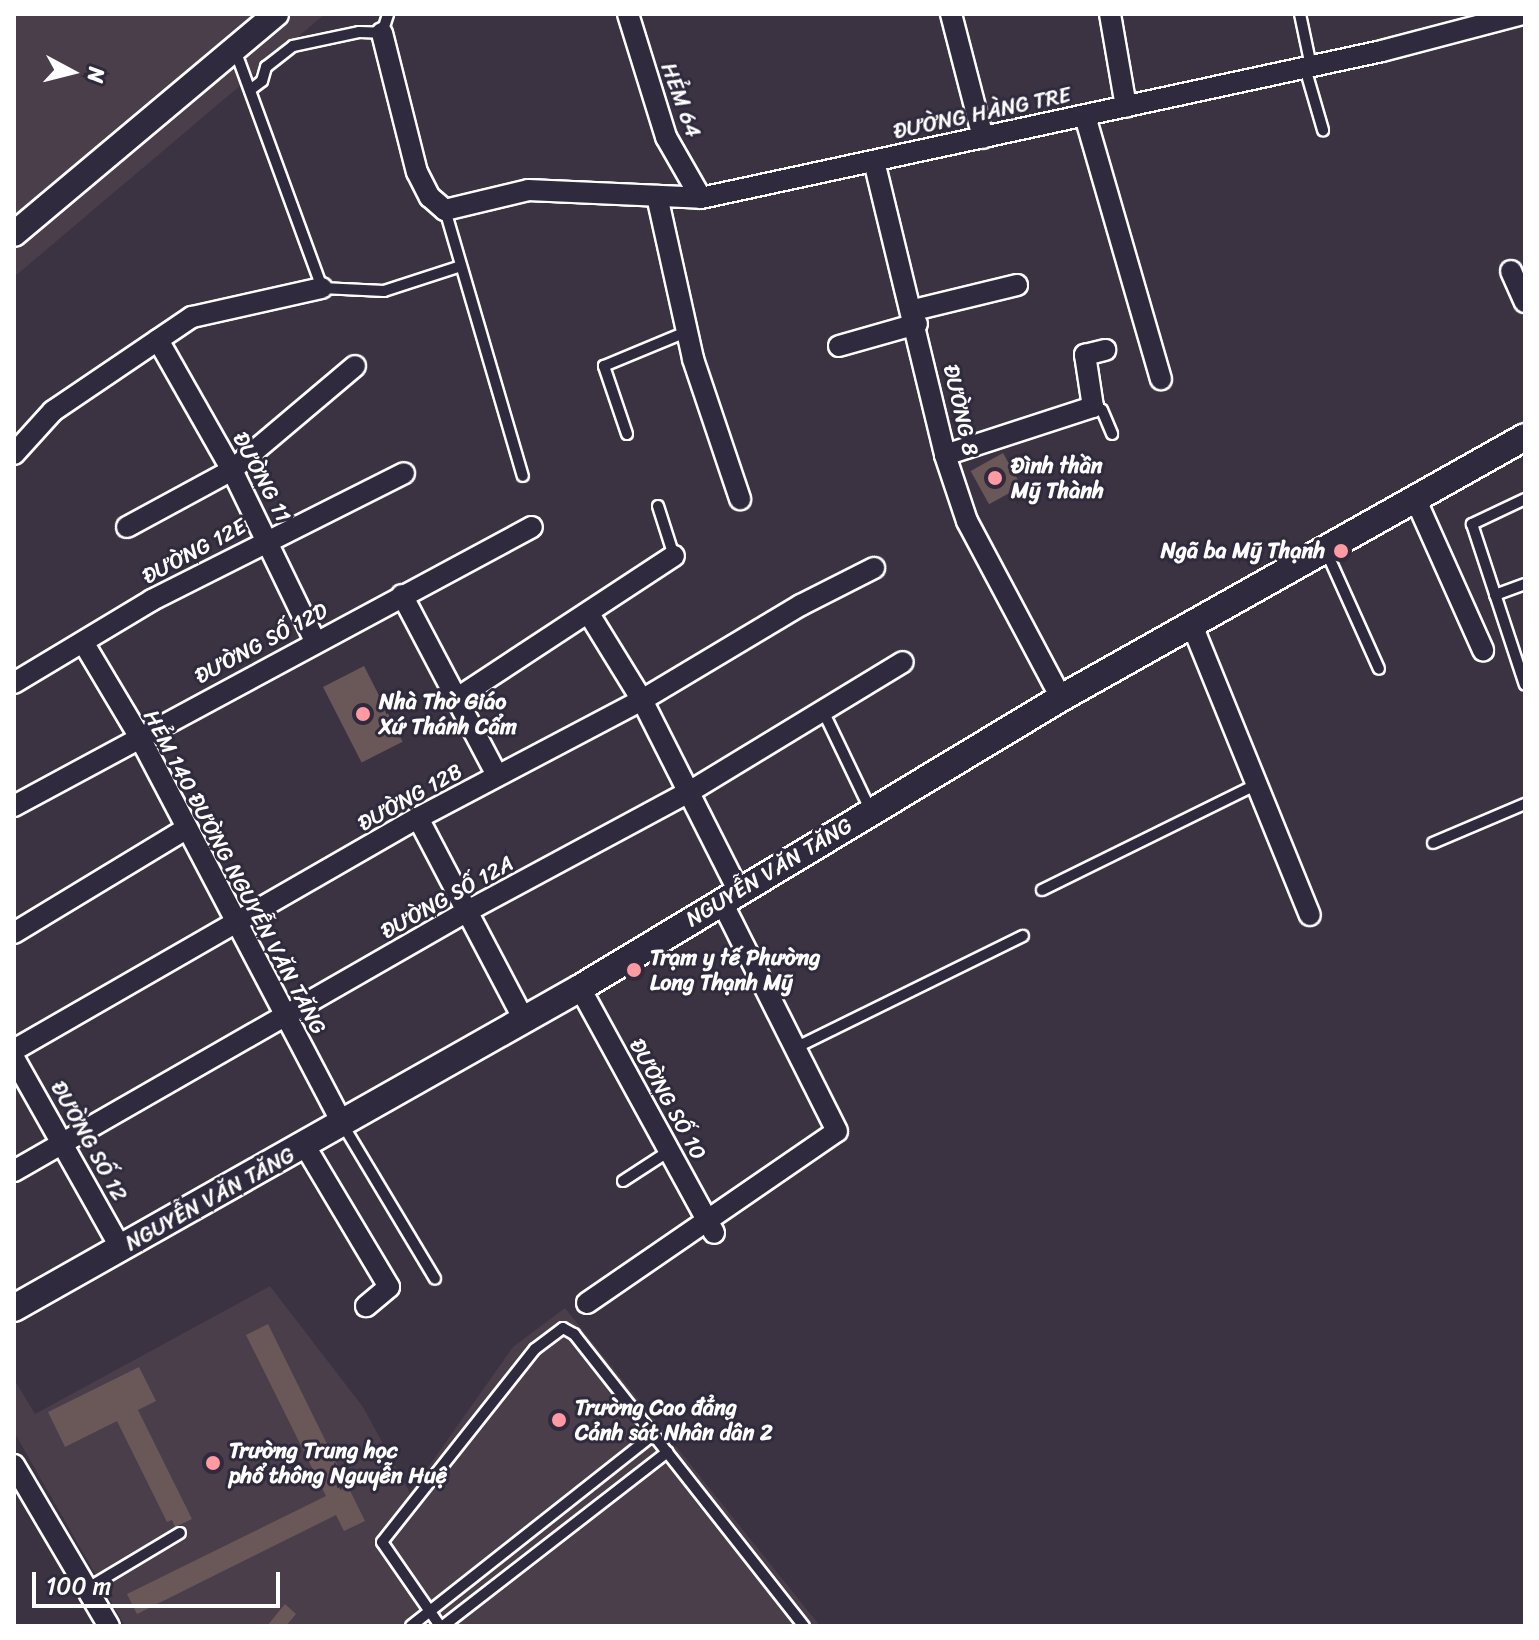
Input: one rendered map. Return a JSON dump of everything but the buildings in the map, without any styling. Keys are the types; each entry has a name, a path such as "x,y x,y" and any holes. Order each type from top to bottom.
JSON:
{"main road":[{"name":"NGUYỄN VĂN TĂNG","path":"14,1308 343,1125 580,988 729,895 1061,698 1525,437"}],"street":[{"path":"14,234 276,14"},
{"name":"HẺM 64","path":"628,14 666,137 701,198"},
{"path":"951,14 983,138"},
{"path":"1110,14 1126,107"},
{"name":"ĐƯỜNG HÀNG TRE","path":"445,210 528,190 701,198 1308,67 1523,14"},
{"path":"385,24 417,172 430,197 445,210"},
{"path":"1085,116 1161,379"},
{"name":"ĐƯỜNG 8","path":"874,161 915,317 945,455 967,521 1061,698"},
{"path":"657,196 686,332 740,499"},
{"path":"1511,271 1525,302"},
{"path":"839,346 915,317 1017,285"},
{"path":"15,449 53,411 192,317 322,288"},
{"name":"ĐƯỜNG 11","path":"158,340 232,470 315,641"},
{"path":"945,455 1093,407 1085,355 1105,350"},
{"path":"127,527 232,470 355,366"},
{"name":"ĐƯỜNG 12E","path":"14,683 267,539 404,473"},
{"path":"1415,498 1483,650"},
{"name":"ĐƯỜNG SỐ 12D","path":"14,806 315,641 532,527"},
{"path":"459,697 674,556"},
{"name":"ĐƯỜNG 12B","path":"14,1050 418,818 642,700 801,605 874,568"},
{"path":"402,595 459,697 497,775"},
{"path":"587,1303 710,1226 837,1131 795,1048 729,895 689,792 642,700 589,614"},
{"path":"1192,625 1310,915"},
{"name":"HẺM 140 ĐƯỜNG NGUYỄN VĂN TĂNG","path":"83,642 139,736 184,830 343,1125"},
{"name":"ĐƯỜNG SỐ 12A","path":"14,1171 464,913 689,792 903,662"},
{"path":"418,818 464,913 524,1020"},
{"path":"14,933 184,830"},
{"name":"ĐƯỜNG SỐ 10","path":"580,988 710,1226"},
{"name":"ĐƯỜNG SỐ 12","path":"14,1058 64,1142 121,1249"},
{"path":"305,1146 389,1287 366,1306"},
{"path":"14,1465 109,1626"}],"lane":[{"path":"1300,14 1308,67 1323,130"},
{"path":"250,90 262,81 266,67 302,42 385,24"},
{"path":"235,48 322,288 384,291 461,266"},
{"path":"445,210 523,476"},
{"path":"627,434 604,366 686,332"},
{"path":"1093,407 1102,410 1112,434"},
{"path":"1525,499 1472,524 1495,595 1520,657 1525,685"},
{"path":"658,506 674,556"},
{"path":"1325,549 1379,669"},
{"path":"1495,595 1525,584"},
{"path":"823,711 871,811"},
{"path":"1042,890 1257,784"},
{"path":"1433,843 1525,804"},
{"path":"795,1048 1023,936"},
{"path":"343,1125 435,1279"},
{"path":"623,1181 669,1151"},
{"path":"667,1452 442,1626 382,1542 535,1349 563,1328 574,1334 653,1435 667,1452 804,1626"},
{"path":"411,1626 653,1435"},
{"path":"88,1588 180,1533"}],"shaded area":[{"path":"14,14 325,14 14,277"},
{"path":"270,1286 363,1407 410,1493 513,1347 565,1308 820,1626 125,1626 14,1432 14,1379 35,1414"}],"place":[{"name":"Đình thần Mỹ Thành","path":"995,478"},
{"name":"Ngã ba Mỹ Thạnh","path":"1341,551"},
{"name":"Nhà Thờ Giáo Xứ Thánh Cẩm","path":"363,714"},
{"name":"Trạm y tế Phường Long Thạnh Mỹ","path":"634,970"},
{"name":"Trường Cao đẳng Cảnh sát Nhân dân 2","path":"559,1420"},
{"name":"Trường Trung học phổ thông Nguyễn Huệ","path":"213,1463"}]}
